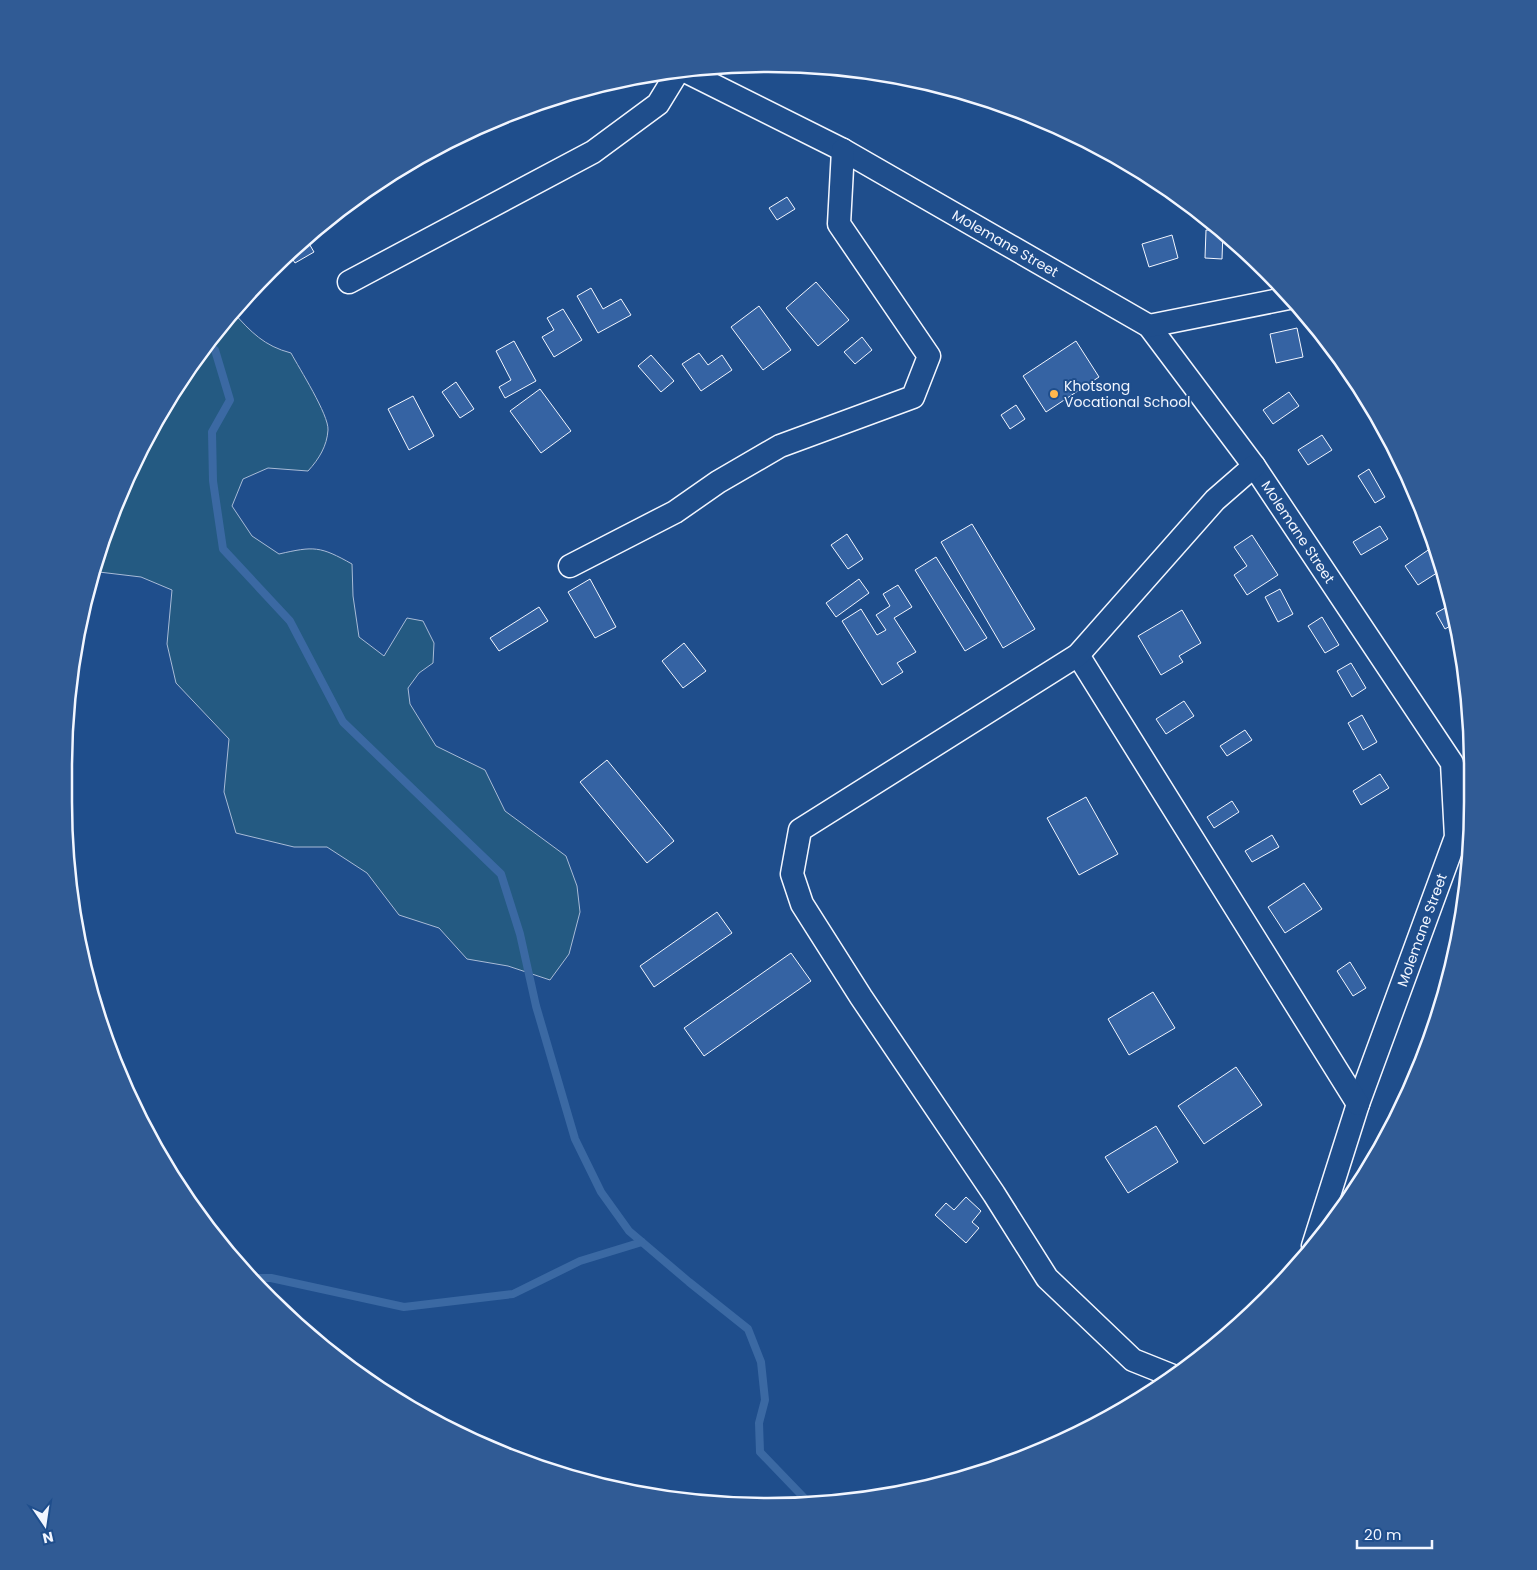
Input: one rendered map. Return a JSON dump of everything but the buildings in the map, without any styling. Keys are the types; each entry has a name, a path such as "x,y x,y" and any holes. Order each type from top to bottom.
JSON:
{"street":[{"name":"Molemane Street","path":"694,77 842,150 1149,326 1254,466 1452,763 1456,837 1358,1104 1319,1228"},
{"path":"349,282 593,152 658,104 673,79"},
{"path":"570,566 675,512 718,482 780,446 913,397 929,356 839,224 842,150"},
{"path":"1149,326 1282,299"},
{"path":"1165,1373 1133,1360 1047,1278 994,1194 861,997 802,904 792,874 800,830 1078,655 1215,500 1254,466"},
{"path":"1078,655 1358,1104"}],"shaded area":[{"path":"238,318 266,342 291,353 319,403 328,430 322,452 308,471 268,468 243,479 232,506 252,536 279,554 317,549 352,564 353,596 359,637 384,656 407,618 423,621 434,643 433,663 419,673 408,688 410,704 436,746 485,770 505,811 566,856 577,886 580,912 569,954 550,980 508,966 467,959 439,928 399,915 367,873 327,847 294,847 236,833 224,792 229,739 176,683 167,644 172,590 141,577 101,572 125,502 166,420 216,345"}],"waterway":[{"path":"213,349 230,400 212,432 213,481 223,549 290,621 343,722 501,874 520,934 536,1006 575,1139 601,1192 629,1231 748,1329 761,1362 765,1400 759,1423 760,1452 803,1496"},
{"path":"261,1278 271,1278 404,1307 513,1294 580,1261 642,1242"}],"place":[{"name":"Khotsong Vocational School","path":"1054,394"}]}
